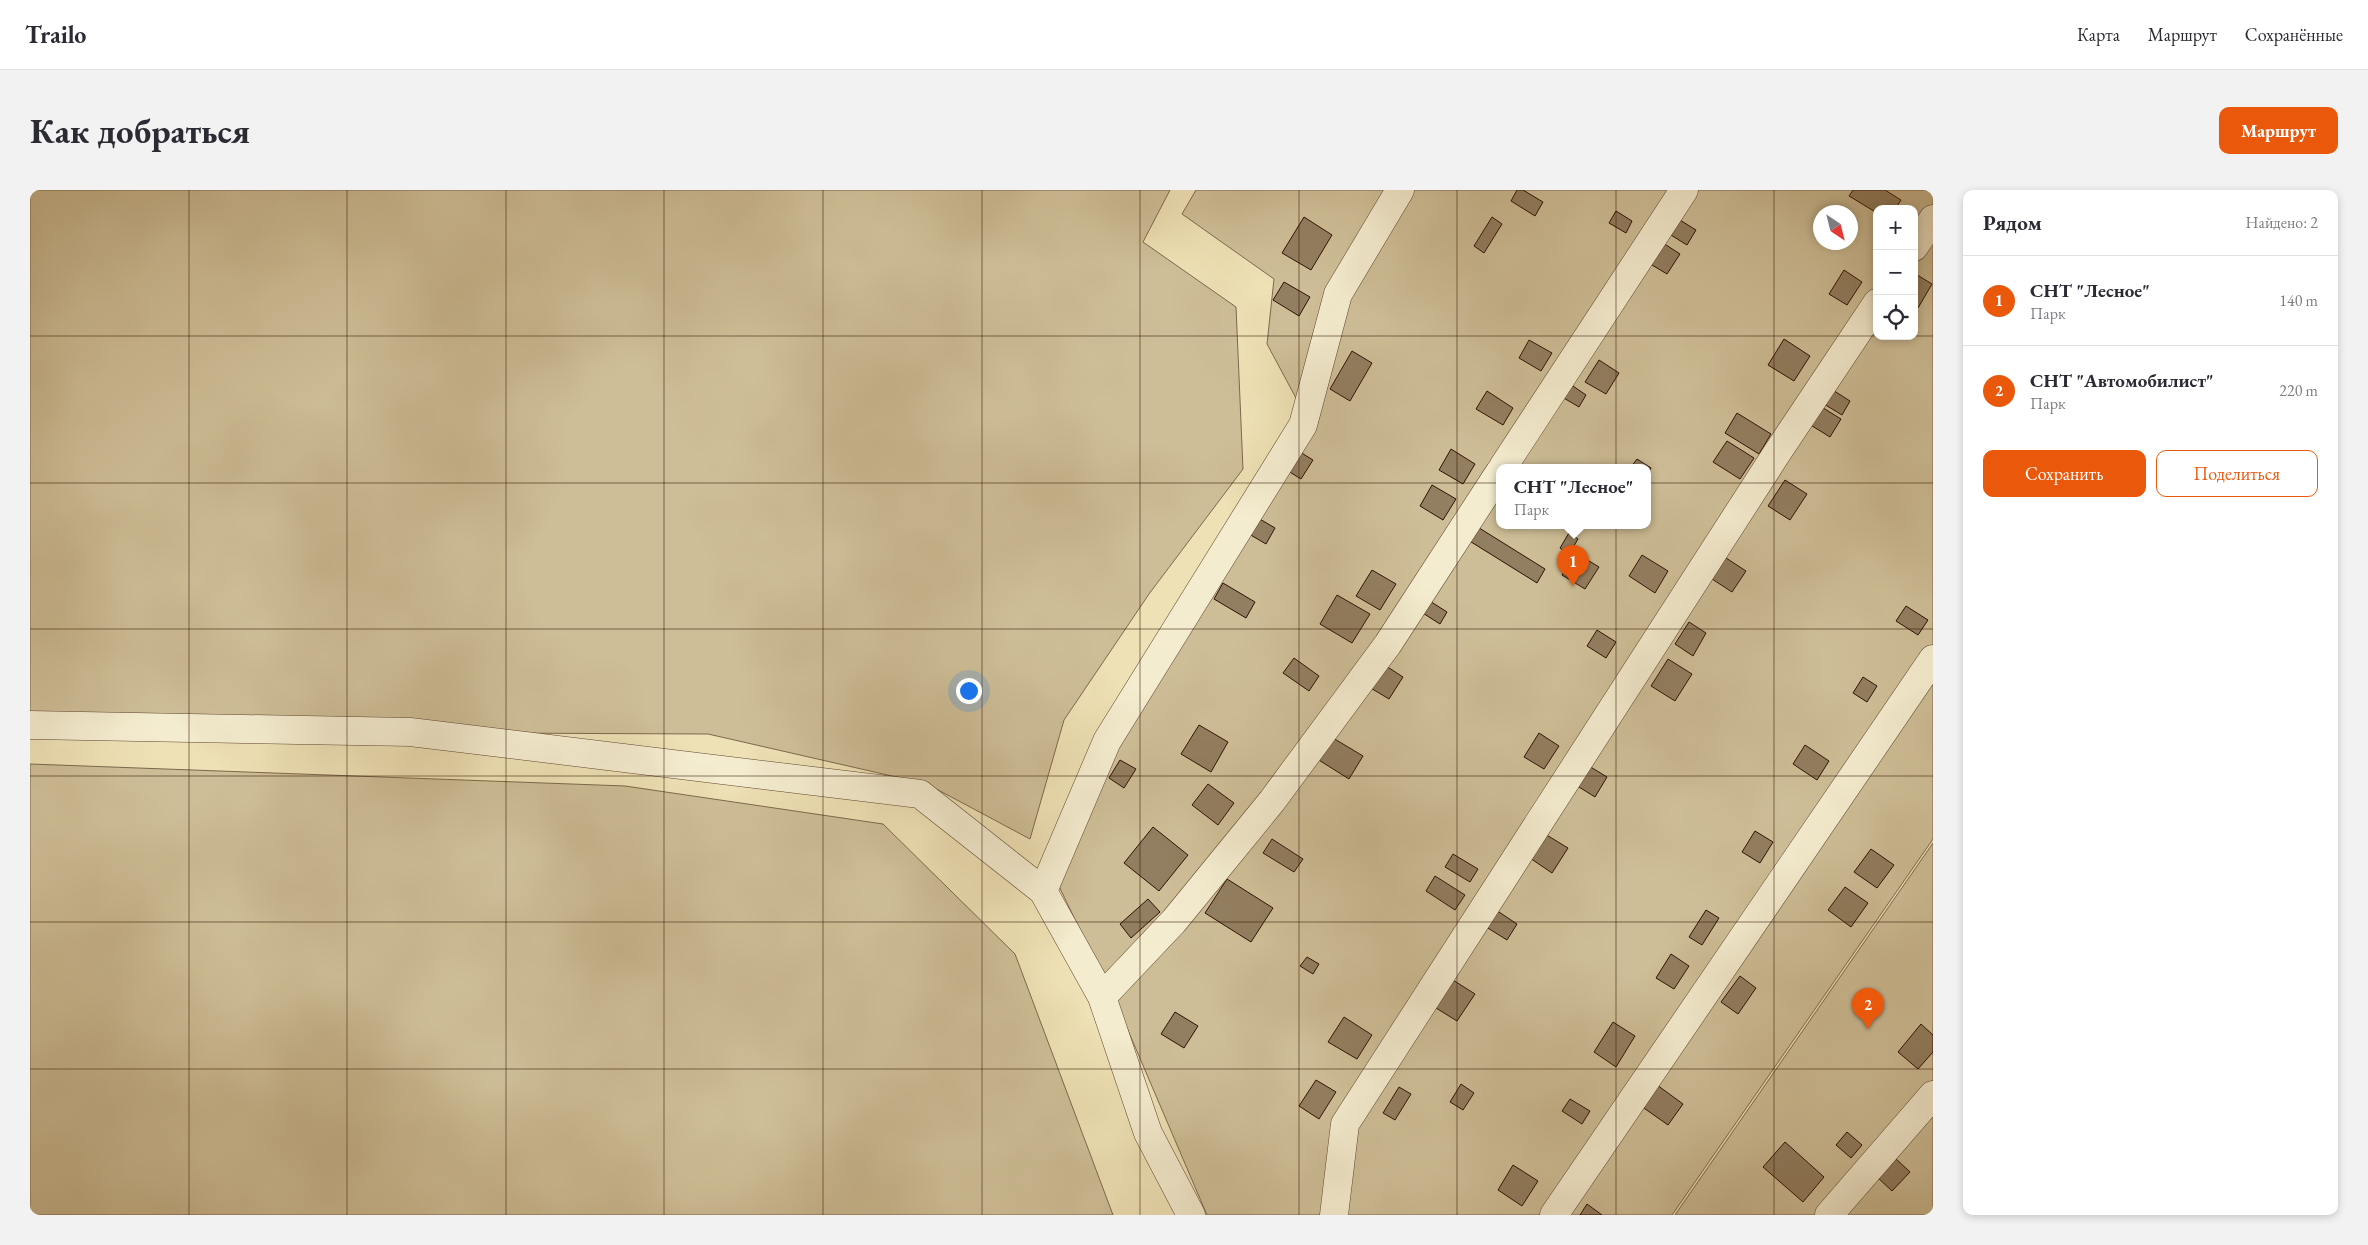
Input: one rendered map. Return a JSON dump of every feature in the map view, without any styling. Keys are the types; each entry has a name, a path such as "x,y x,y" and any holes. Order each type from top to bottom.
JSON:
{"street":[{"path":"1043,891 1107,740 1303,425 1338,294 1400,190"},
{"path":"1505,464 1684,190"},
{"path":"1918,241 1933,219"},
{"path":"1334,1215 1346,1124 1776,453 1873,309"},
{"path":"1102,997 1174,922 1272,801 1388,644 1496,478"},
{"path":"1554,1215 1933,659"},
{"path":"30,725 410,732 920,794 1043,891 1102,997 1148,1133 1191,1215"},
{"path":"1829,1215 1933,1095"}],"shaded area":[{"path":"30,190 1170,190 1143,242 1236,307 1243,469 1149,594 1064,720 1030,839 927,784 708,734 30,731"},
{"path":"1196,190 1933,190 1933,839 1672,1215 1207,1215 1124,1021 1055,878 1117,747 1311,426 1267,344 1274,279 1182,214"},
{"path":"30,764 625,786 883,824 1015,954 1113,1215 30,1215"},
{"path":"1933,843 1933,1215 1675,1215"}],"building":[{"path":"1517,190 1523,190 1543,202 1535,216 1511,201"},
{"path":"1853,190 1885,190 1901,200 1898,205 1873,205 1873,211 1849,196"},
{"path":"1616,211 1632,221 1626,233 1609,223"},
{"path":"1304,217 1332,235 1311,270 1282,253"},
{"path":"1492,217 1502,224 1484,253 1474,246"},
{"path":"1675,217 1696,230 1687,245 1666,232"},
{"path":"1660,241 1680,254 1667,274 1647,262"},
{"path":"1844,270 1862,282 1847,305 1829,294"},
{"path":"1918,275 1932,284 1918,308"},
{"path":"1284,282 1310,297 1299,316 1273,300"},
{"path":"1784,339 1810,356 1794,381 1768,365"},
{"path":"1529,340 1552,353 1541,371 1519,358"},
{"path":"1352,351 1372,363 1350,401 1330,389"},
{"path":"1599,360 1619,373 1606,394 1585,382"},
{"path":"1570,384 1586,395 1579,407 1562,397"},
{"path":"1828,387 1850,401 1842,415 1819,401"},
{"path":"1487,391 1513,408 1503,425 1476,409"},
{"path":"1820,406 1841,419 1830,437 1809,424"},
{"path":"1737,413 1771,434 1759,454 1725,433"},
{"path":"1727,441 1754,458 1740,479 1713,462"},
{"path":"1451,449 1475,464 1463,484 1439,470"},
{"path":"1300,452 1313,460 1301,479 1288,471"},
{"path":"1637,459 1645,464 1633,464"},
{"path":"1785,480 1807,494 1790,520 1768,506"},
{"path":"1432,485 1456,499 1443,520 1420,506"},
{"path":"1258,518 1275,528 1266,544 1249,534"},
{"path":"1476,526 1545,569 1537,583 1468,540"},
{"path":"1569,533 1578,539 1569,554 1560,548"},
{"path":"1576,553 1599,567 1585,589 1562,575"},
{"path":"1642,555 1668,571 1655,593 1629,576"},
{"path":"1723,556 1746,571 1732,592 1709,577"},
{"path":"1372,570 1396,584 1380,610 1356,596"},
{"path":"1223,583 1255,602 1246,618 1214,599"},
{"path":"1337,595 1370,614 1352,643 1320,624"},
{"path":"1425,598 1447,612 1440,624 1418,610"},
{"path":"1906,606 1928,620 1918,635 1896,621"},
{"path":"1689,622 1706,633 1693,656 1675,644"},
{"path":"1597,630 1616,642 1606,658 1587,646"},
{"path":"1294,658 1319,676 1309,691 1283,673"},
{"path":"1668,659 1692,674 1675,701 1651,686"},
{"path":"1383,664 1403,677 1389,699 1369,687"},
{"path":"1863,677 1877,686 1867,702 1853,693"},
{"path":"1199,725 1228,742 1211,772 1181,754"},
{"path":"1539,733 1559,746 1544,769 1524,757"},
{"path":"1328,735 1363,756 1349,779 1314,757"},
{"path":"1805,745 1829,761 1817,780 1793,764"},
{"path":"1120,760 1136,769 1124,788 1109,778"},
{"path":"1584,763 1607,777 1595,797 1571,782"},
{"path":"1208,784 1234,803 1218,825 1192,805"},
{"path":"1153,827 1188,855 1159,891 1124,863"},
{"path":"1755,831 1773,842 1760,863 1742,852"},
{"path":"1545,834 1568,848 1552,873 1530,858"},
{"path":"1272,839 1303,859 1294,872 1263,853"},
{"path":"1871,849 1894,865 1877,888 1854,872"},
{"path":"1453,854 1478,869 1470,882 1445,867"},
{"path":"1435,876 1465,895 1455,910 1426,891"},
{"path":"1227,879 1273,908 1251,942 1205,913"},
{"path":"1845,887 1868,903 1851,927 1828,910"},
{"path":"1148,899 1160,912 1131,938 1120,924"},
{"path":"1493,908 1517,924 1507,940 1483,925"},
{"path":"1706,910 1719,918 1702,945 1689,937"},
{"path":"1671,954 1689,966 1674,989 1656,978"},
{"path":"1307,957 1319,964 1313,974 1300,966"},
{"path":"1445,975 1475,994 1457,1021 1428,1003"},
{"path":"1740,976 1756,988 1738,1014 1721,1002"},
{"path":"1175,1012 1198,1026 1184,1048 1161,1034"},
{"path":"1344,1017 1372,1035 1357,1059 1328,1042"},
{"path":"1613,1022 1635,1036 1616,1067 1594,1052"},
{"path":"1921,1024 1933,1035 1933,1052 1918,1069 1898,1052"},
{"path":"1316,1080 1336,1092 1319,1119 1299,1106"},
{"path":"1461,1084 1474,1093 1463,1110 1450,1102"},
{"path":"1657,1085 1683,1104 1668,1125 1641,1106"},
{"path":"1399,1087 1411,1094 1395,1120 1383,1113"},
{"path":"1570,1099 1590,1111 1582,1124 1562,1111"},
{"path":"1847,1132 1862,1145 1851,1158 1836,1145"},
{"path":"1785,1142 1824,1177 1803,1202 1763,1167"},
{"path":"1894,1157 1910,1172 1892,1191 1876,1176"},
{"path":"1513,1165 1538,1181 1522,1206 1498,1190"},
{"path":"1587,1204 1602,1215 1580,1215"}],"place":[{"name":"СНТ \"Лесное\"","path":"1573,586"},
{"name":"СНТ \"Автомобилист\"","path":"1868,1029"}]}
